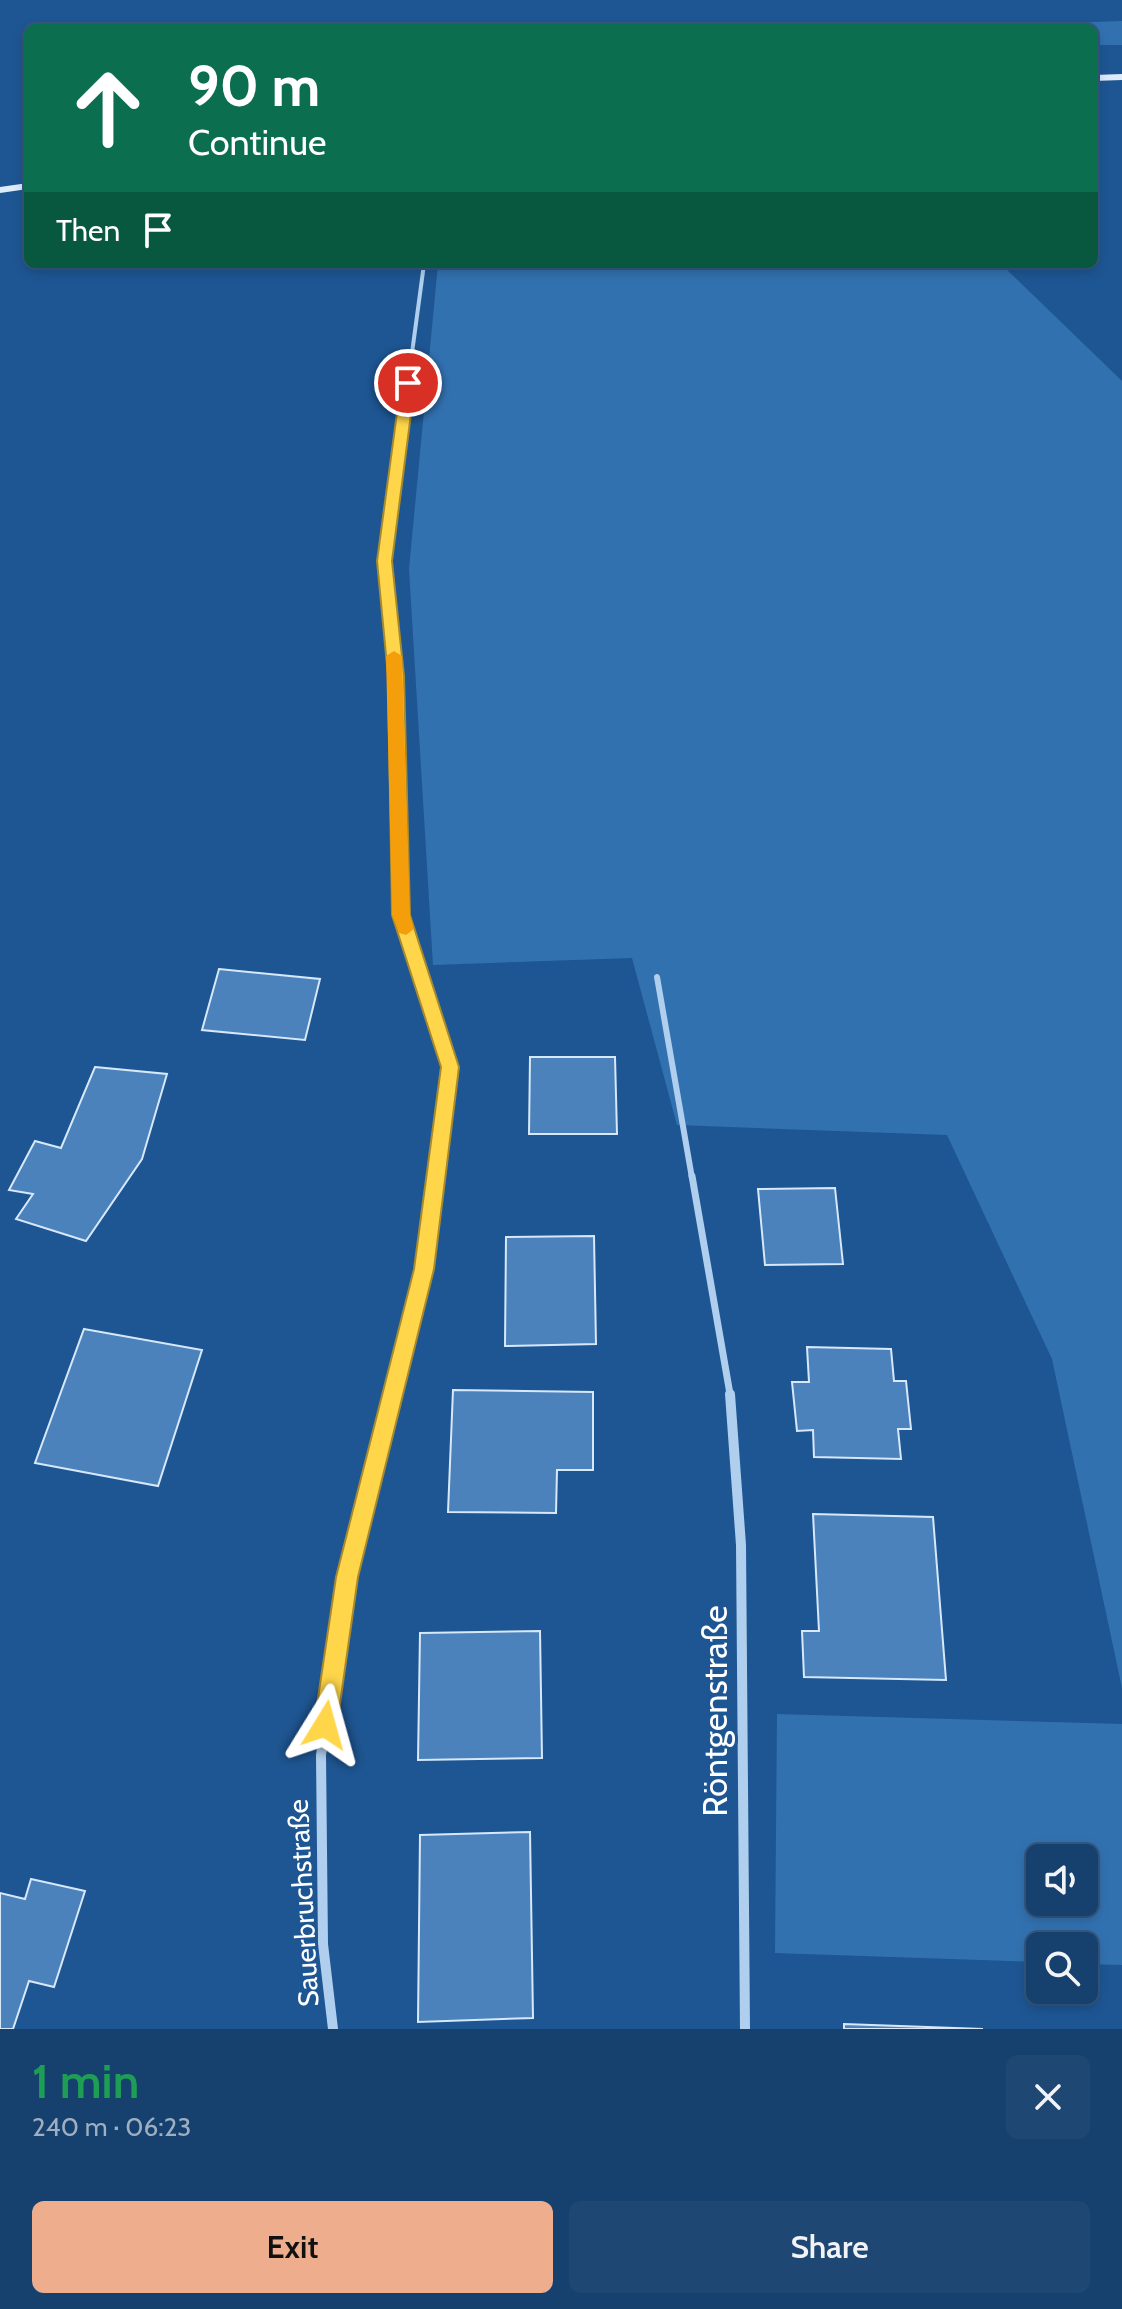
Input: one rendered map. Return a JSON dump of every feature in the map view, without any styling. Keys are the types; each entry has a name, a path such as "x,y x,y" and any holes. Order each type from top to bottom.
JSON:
{"street":[{"path":"1098,78 1122,77"},
{"path":"0,190 24,187"},
{"name":"Sauerbruchstraße","path":"333,2029 323,1944 321,1755 347,1577 424,1269 450,1067"},
{"name":"Röntgenstraße","path":"730,1394 741,1545 745,2029"}],"lane":[{"path":"423,268 384,561 396,676 401,915 450,1067"},
{"path":"657,977 730,1394"}],"shaded area":[{"path":"1122,21 1122,45 1098,45 1098,24 1042,24"},
{"path":"438,268 1005,268 1122,381 1122,1688 1052,1359 947,1135 677,1125 632,958 433,965 409,569"},
{"path":"777,1714 1122,1724 1122,1965 1098,1964 1098,1932 1026,1932 1026,1962 775,1953"}],"building":[{"path":"219,969 320,979 305,1040 202,1030"},
{"path":"530,1057 615,1057 617,1134 529,1134"},
{"path":"95,1067 167,1074 142,1159 86,1241 16,1219 33,1194 9,1190 35,1141 61,1148"},
{"path":"835,1188 843,1264 765,1265 758,1189"},
{"path":"594,1236 596,1344 505,1346 506,1237"},
{"path":"84,1329 202,1350 158,1486 35,1463"},
{"path":"807,1347 891,1349 894,1381 906,1381 911,1429 898,1429 901,1459 814,1457 813,1430 797,1431 792,1382 809,1382"},
{"path":"453,1390 593,1392 593,1470 557,1470 556,1513 448,1512"},
{"path":"813,1514 933,1517 946,1680 804,1677 802,1631 819,1631"},
{"path":"540,1631 542,1758 418,1760 420,1633"},
{"path":"530,1832 533,2018 418,2022 420,1835"},
{"path":"31,1879 85,1891 54,1987 29,1981 13,2029 0,2029 0,1893 25,1899"},
{"path":"844,2024 983,2029 844,2029"}],"slow traffic":[{"path":"394,656 401,915 406,929"}],"route":[{"path":"325,1725 347,1577 424,1269 450,1067 401,915 396,676 384,561 408,383"}]}
